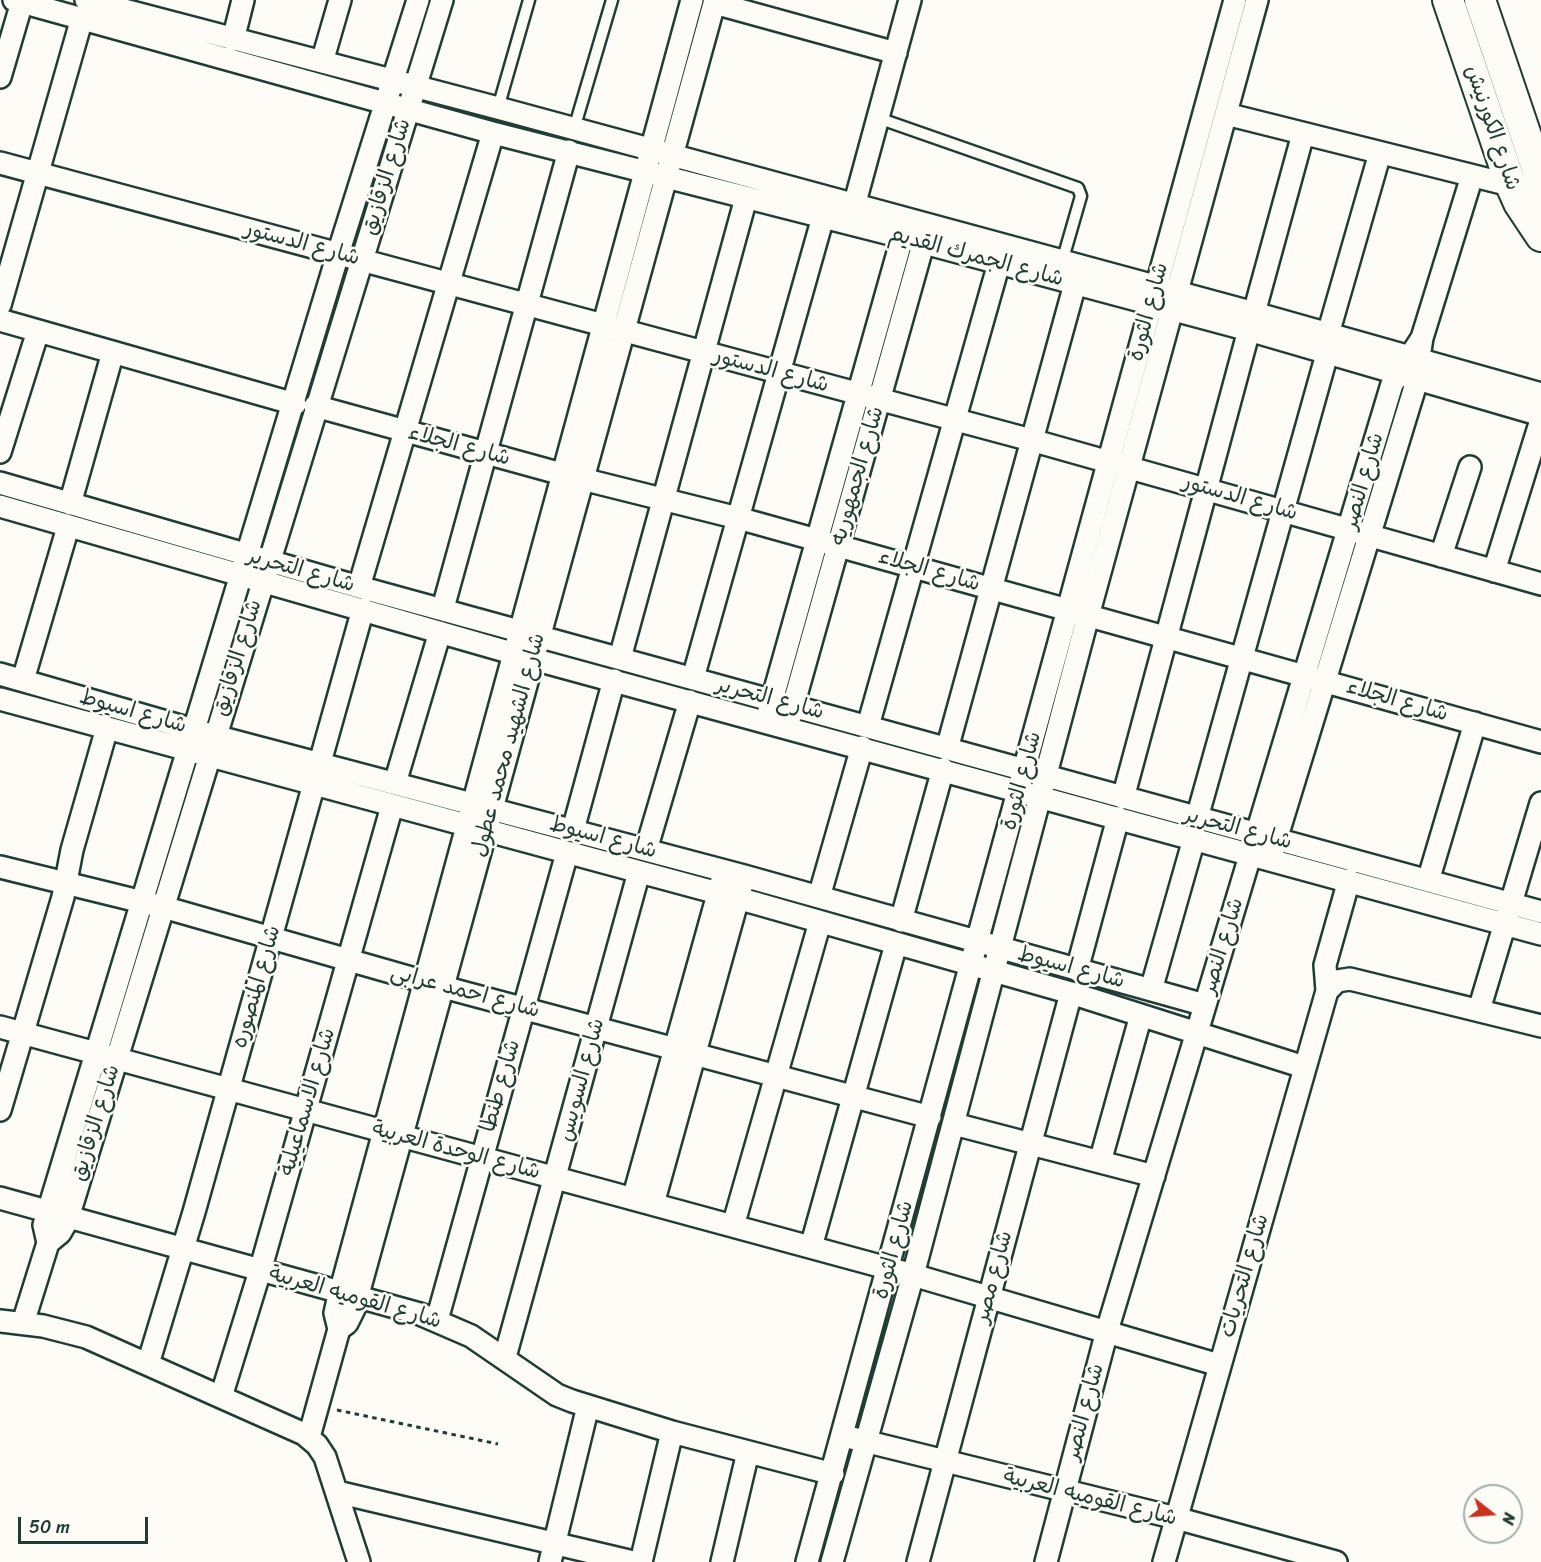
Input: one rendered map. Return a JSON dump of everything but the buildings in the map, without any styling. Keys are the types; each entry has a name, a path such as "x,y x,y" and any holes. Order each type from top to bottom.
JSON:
{"main road":[{"name":"شارع الكورنيش","path":"1448,0 1511,185 1519,203 1540,233"},
{"name":"شارع الكورنيش","path":"1480,0 1538,171 1540,233"}],"street":[{"path":"232,40 243,0"},
{"path":"322,62 340,0"},
{"name":"شارع الزقازيق","path":"305,405 338,254 418,0"},
{"name":"شارع الزقازيق","path":"23,1323 48,1243 44,1224 58,1215 305,405 361,260 442,0"},
{"path":"661,153 692,0"},
{"path":"854,206 910,0"},
{"name":"شارع الثورة","path":"832,1562 954,1124 999,949 1033,784 1119,464 1154,296 1235,0"},
{"name":"شارع الثورة","path":"1119,464 1175,301 1257,0"},
{"path":"0,77 18,1 84,9 0,304"},
{"path":"661,153 714,2 896,53"},
{"name":"شارع الجمرك القديم","path":"84,9 232,40 415,85 854,206 904,229"},
{"name":"شارع الجمرك القديم","path":"84,9 493,133 823,217 904,229 1062,262 1154,296"},
{"path":"1226,114 1540,192"},
{"path":"359,587 493,133"},
{"path":"1077,970 1303,134"},
{"path":"443,608 569,151"},
{"name":"شارع الشهيد محمد عطول","path":"572,476 623,331 661,153"},
{"path":"1197,818 1380,153"},
{"name":"شارع الدستور","path":"0,163 1207,488 1541,584"},
{"name":"شارع الشهيد محمد عطول","path":"309,1437 339,1329 335,1313 349,1295 572,476 603,326 656,174"},
{"name":"شارع النصر","path":"1046,1562 1107,1331 1197,1031 1263,846 1472,176"},
{"path":"620,658 746,198"},
{"path":"693,678 823,217"},
{"name":"شارع الجمهوريه","path":"766,720 904,229"},
{"name":"شارع الجمرك القديم","path":"926,234 999,263 1075,284 1154,296 1252,321 1411,367 1541,394"},
{"name":"شارع الجمهوريه","path":"788,726 926,234"},
{"path":"868,726 999,263"},
{"path":"901,921 1075,284"},
{"name":"شارع الجلاء","path":"0,320 305,405 738,518 1315,677 1541,742"},
{"path":"0,452 38,331"},
{"path":"70,504 113,352"},
{"name":"شارع الجمرك القديم","path":"1411,367 1541,415"},
{"path":"1494,571 1541,420"},
{"path":"1441,556 1470,466"},
{"name":"شارع التحرير","path":"0,483 70,504 255,568 363,609 440,632 862,747 945,759"},
{"name":"شارع التحرير","path":"0,506 68,527 255,568 359,587 443,608 794,705 868,726 945,759 1120,808 1194,839 1263,846 1428,881 1508,914 1541,934"},
{"path":"23,680 68,527"},
{"name":"شارع المنصوره","path":"148,1364 183,1250 363,609"},
{"path":"395,783 440,632"},
{"name":"شارع اسيوط","path":"0,674 205,733 734,873 1205,1005"},
{"path":"573,830 614,681"},
{"name":"شارع اسيوط","path":"0,699 728,896 1071,993 1197,1031 1304,1067"},
{"path":"646,850 690,701"},
{"path":"1428,881 1475,723"},
{"path":"0,1110 66,885 72,850 107,728"},
{"path":"819,897 862,747"},
{"name":"شارع الثورة","path":"807,1562 977,942 1033,784"},
{"path":"1479,1010 1541,803"},
{"name":"شارع الاسماعيلية","path":"221,1397 260,1271 392,806"},
{"name":"شارع التحرير","path":"1120,808 1197,818 1349,880 1508,914 1541,912"},
{"path":"1151,990 1194,839"},
{"name":"شارع طنطا","path":"437,1320 567,853"},
{"name":"شارع احمد عرابى","path":"0,867 153,905 434,985 930,1117"},
{"name":"شارع السويس","path":"505,1357 639,872"},
{"path":"643,1202 734,873"},
{"name":"شارع التحريات","path":"1164,1562 1327,991 1324,974 1326,956 1349,880"},
{"path":"733,1226 820,922"},
{"path":"811,1247 896,944"},
{"path":"1327,991 1337,981 1350,979 1541,1026"},
{"name":"شارع مصر","path":"918,1562 1071,993"},
{"path":"1100,1162 1141,1015"},
{"name":"شارع الوحدة العربية","path":"0,1027 913,1275 1219,1365"},
{"path":"954,1124 1154,1176"},
{"name":"شارع القوميه العربية","path":"0,1198 437,1320 471,1336 505,1357 557,1395 588,1407 672,1432 832,1474"},
{"path":"0,1321 23,1323 86,1337 309,1437 325,1457 359,1562"},
{"path":"553,1552 588,1407"},
{"path":"641,1562 672,1432"},
{"name":"شارع القوميه العربية","path":"843,1436 1176,1518 1336,1562"},
{"path":"722,1562 748,1452"},
{"path":"337,1492 553,1552 633,1562"}],"lane":[{"path":"498,108 529,0"},
{"path":"574,129 612,0"},
{"path":"878,118 1078,188 1081,196 1062,262"}],"path":[{"path":"317,1406 498,1444"}]}
